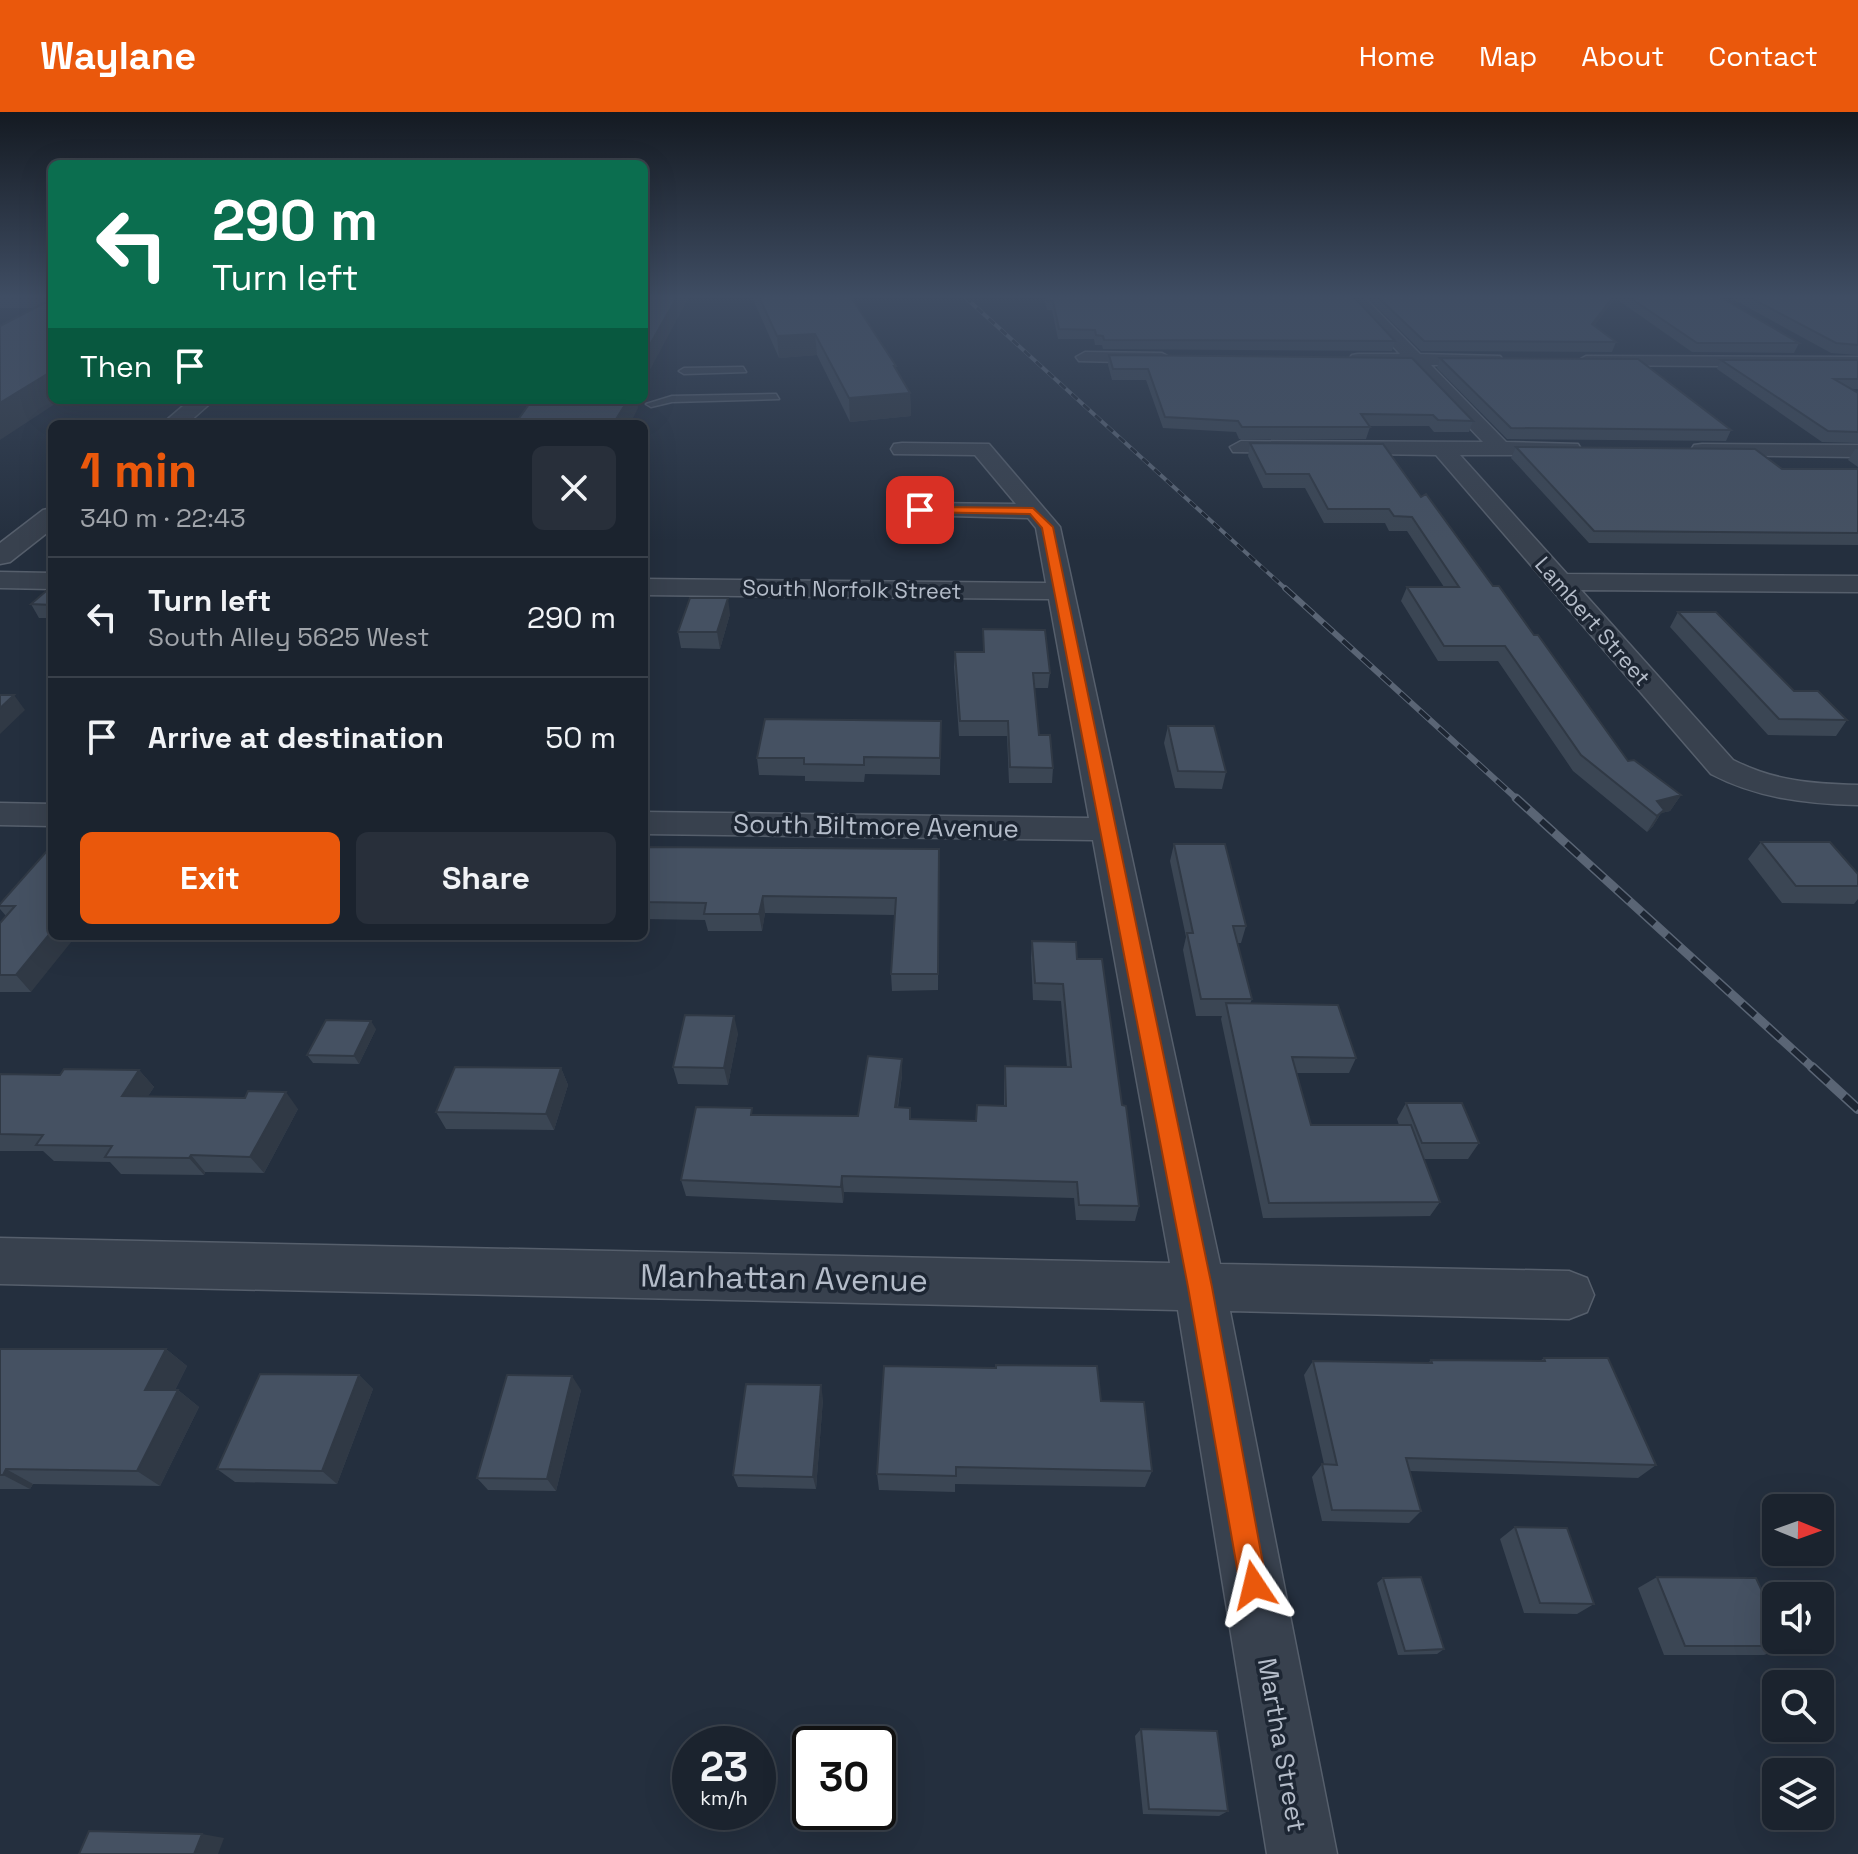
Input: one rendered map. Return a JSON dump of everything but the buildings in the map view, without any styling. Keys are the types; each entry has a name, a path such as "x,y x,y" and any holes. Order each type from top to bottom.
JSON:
{"street":[{"path":"1433,378 1501,449"},
{"path":"178,420 198,404"},
{"path":"1241,447 1594,449"},
{"name":"Martha Street","path":"902,449 981,449 1048,527 1200,1287 1302,1854"},
{"name":"Lambert Street","path":"1443,449 1715,761 1752,781 1788,792 1858,795"},
{"path":"1686,450 1858,451"},
{"path":"920,510 1033,511"},
{"path":"0,556 48,519"},
{"path":"0,580 48,581"},
{"path":"1558,582 1858,584"},
{"name":"South Norfolk Street","path":"648,587 1060,591"},
{"path":"0,814 48,815"},
{"name":"South Biltmore Avenue","path":"648,823 1108,829"},
{"name":"Manhattan Avenue","path":"0,1261 1569,1295"}],"lane":[{"path":"651,404 672,399 776,397"}],"railway":[{"path":"1054,378 1287,590"},
{"path":"1285,588 1518,800"},
{"path":"1516,798 1814,1069"},
{"path":"1812,1067 1858,1109"}],"route":[{"path":"920,510 1033,511 1048,527 1200,1287 1254,1585"}]}
